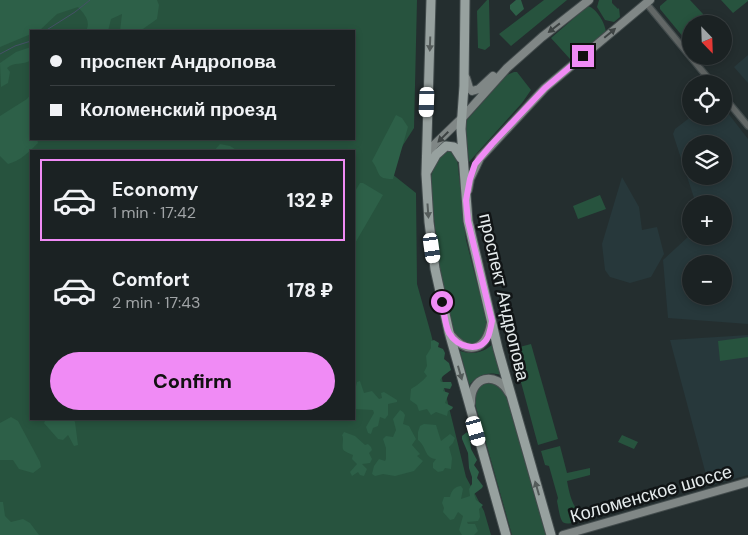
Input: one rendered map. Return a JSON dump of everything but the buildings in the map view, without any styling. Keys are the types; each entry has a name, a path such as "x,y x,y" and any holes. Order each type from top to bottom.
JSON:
{"main road":[{"path":"431,0 426,174 429,222 435,269 449,332 506,535"},
{"name":"проспект Андропова","path":"465,0 461,130 466,200 473,243 511,397 551,535"},
{"path":"426,159 434,145 507,68 542,37 589,0"},
{"path":"466,200 470,179 480,158 545,88 648,2"},
{"path":"464,72 472,91 479,88 502,68 507,68"},
{"path":"426,174 436,155 446,146 452,145 457,149 463,163"},
{"path":"449,332 460,344 469,347 476,346 488,337 492,321"},
{"path":"471,413 471,393 481,381 491,379 500,381 511,397"},
{"name":"Коломенское шоссе","path":"563,535 748,482"}],"street":[{"path":"648,2 706,75"},
{"path":"732,107 748,126"}],"shaded area":[{"path":"748,55 748,83 734,67"},
{"path":"732,118 748,139 748,324 668,318 663,260 682,242 682,245 732,245 732,195 693,195 690,185 732,185 732,135 682,135 682,161 673,134 675,129 682,124 732,125"},
{"path":"622,177 639,207 642,230 657,227 664,254 651,277 630,283 610,277 605,270 602,244"},
{"path":"748,335 748,475 709,486 670,340"}],"green space":[{"path":"0,0 417,0 414,128 387,170 416,193 417,284 466,477 484,511 491,535 0,535"},
{"path":"0,0 157,0 159,5 157,19 141,30 120,30 122,14 111,19 108,30 86,30 88,21 78,7 57,14 40,30 30,30 30,34 0,47"},
{"path":"489,0 490,46 485,50 478,48 477,11"},
{"path":"516,0 521,0 524,9 516,16 510,9 510,5"},
{"path":"544,0 567,0 511,46 499,34"},
{"path":"599,0 612,0 612,3 619,8 620,17 614,22 605,20 597,7"},
{"path":"667,0 690,0 703,15 682,15 682,36 660,9 660,6"},
{"path":"721,0 748,0 748,1 733,13"},
{"path":"588,6 600,17 606,32 570,59 551,38"},
{"path":"30,47 30,60 7,68 10,72 8,83 1,87 0,63 16,52"},
{"path":"517,72 531,90 522,103 469,162 465,122 507,75"},
{"path":"30,95 30,140 37,140 38,143 28,153 8,164 0,156 0,116"},
{"path":"396,115 402,118 408,127 393,179 387,179 379,174 372,161"},
{"path":"220,144 230,146 236,150 215,150"},
{"path":"452,148 457,158 466,240 488,326 480,342 472,344 455,336 439,266 431,191 431,177 435,162 441,152"},
{"path":"360,183 363,183 383,195 355,243 355,191"},
{"path":"600,195 606,209 578,219 573,206"},
{"path":"748,337 748,357 720,361 718,341"},
{"path":"434,340 439,343 438,347 443,349 445,353 444,359 449,363 451,370 440,380 441,382 451,382 452,385 450,389 444,388 443,391 449,393 445,403 453,407 448,411 447,416 436,412 431,415 427,409 419,411 417,405 410,400 411,389 427,376 424,372 427,366 426,356 431,348 431,341"},
{"path":"494,343 501,375 492,373 483,375 469,385 460,351 478,352"},
{"path":"531,344 558,439 538,445 512,349"},
{"path":"360,381 364,393 372,391 379,399 382,398 381,393 384,392 397,400 397,402 388,404 388,415 385,419 380,417 378,426 373,428 371,434 368,433 366,427 374,413 373,410 355,409 357,382"},
{"path":"486,382 496,383 505,392 546,535 512,535 474,400 477,390"},
{"path":"400,410 405,415 403,424 409,426 416,439 412,445 420,454 417,456 423,461 414,471 395,476 383,474 375,476 372,474 374,466 379,459 385,461 386,459 386,448 383,439 386,436 393,437 396,430 393,419"},
{"path":"11,417 18,421 40,462 41,467 33,473 19,469 13,460 0,460 0,423"},
{"path":"46,420 74,420 78,445 74,446 68,435 63,440 58,439 44,423"},
{"path":"424,424 436,425 441,441 450,434 455,438 449,447 452,458 451,469 445,468 443,471 438,472 433,468 433,463 436,459 429,457 418,440 420,426"},
{"path":"344,432 355,436 365,445 368,444 371,447 372,450 369,453 372,459 370,463 362,464 367,469 364,476 358,472 352,476 350,472 357,464 352,459 353,455 343,449 342,435"},
{"path":"467,432 471,449 477,460 474,465 479,472 477,478 483,486 474,494 476,500 483,505 479,509 480,517 478,521 467,522 468,524 475,524 478,531 474,535 462,535 459,530 463,516 458,512 454,519 450,520 443,512 442,503 444,497 450,497 454,489 459,486 463,489 461,499 470,496 469,489 472,484 472,477 468,453 462,439 462,436"},
{"path":"622,435 638,442 634,449 618,442"},
{"path":"560,446 567,473 590,468 590,475 567,481 572,501 577,510 585,517 585,520 564,523 561,520 558,498 549,466 545,465 541,451"},
{"path":"0,502 3,502 5,516 11,522 23,519 30,523 39,535 0,535"}],"waterway":[{"path":"47,30 90,0"},
{"path":"0,54 15,46 30,41"}],"route":[{"path":"442,302 449,332 458,343 472,347 480,345 486,340 492,321 480,278 468,221 466,200 475,164 545,88 583,56"}]}
